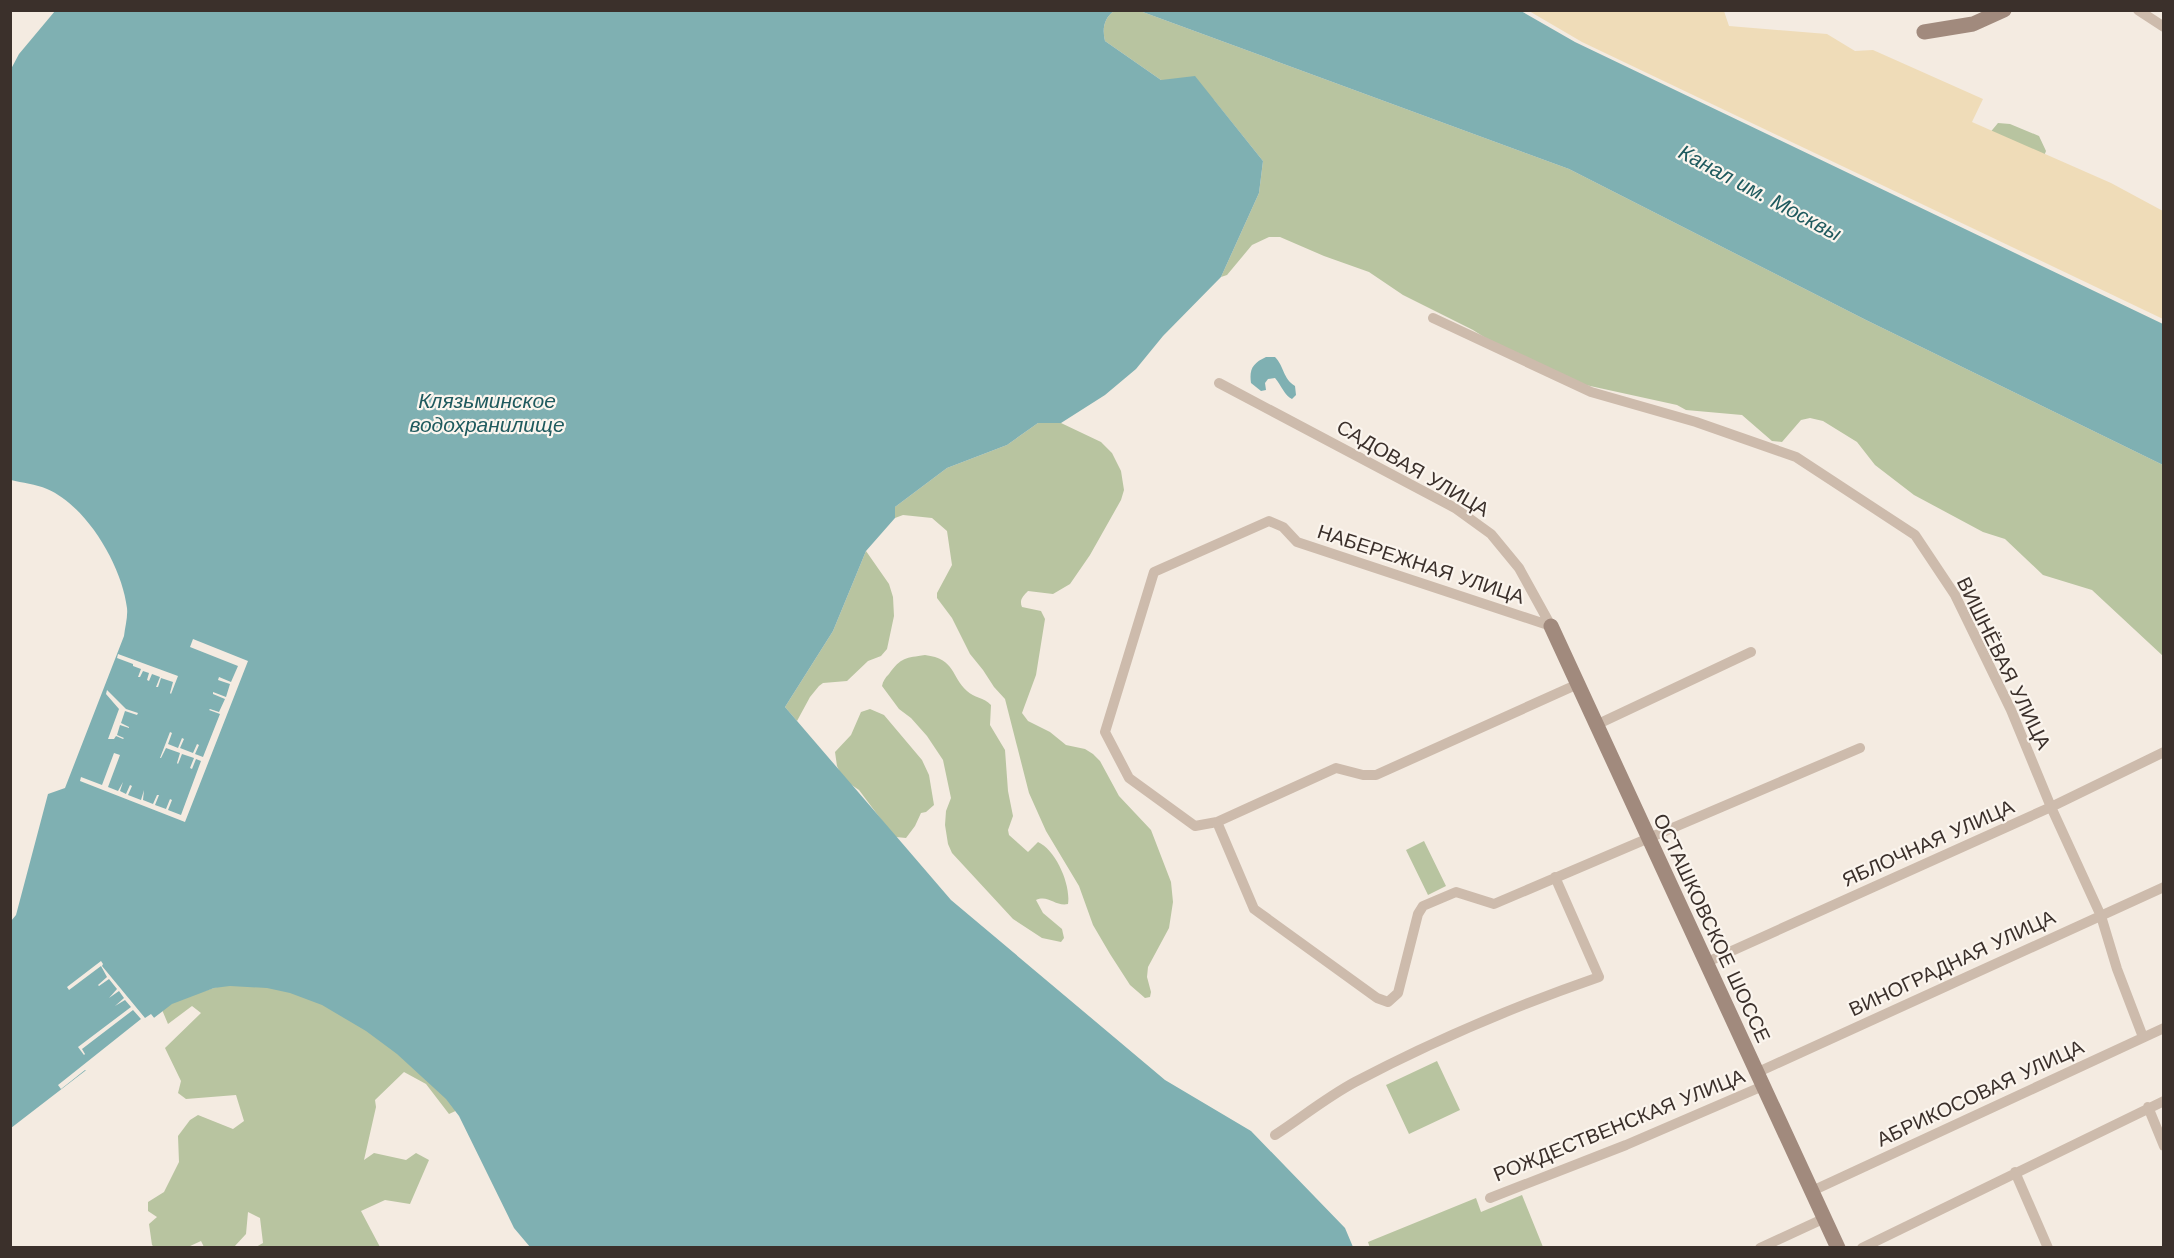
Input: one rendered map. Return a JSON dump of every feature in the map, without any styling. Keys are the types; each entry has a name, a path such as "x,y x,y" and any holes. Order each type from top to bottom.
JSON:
{"street":[{"path":"1924,32 1973,24 2004,10"},
{"path":"2138,10 2163,27"},
{"name":"ВИШНЁВАЯ УЛИЦА","path":"1433,318 1592,392 1696,422 1796,457 1915,535 1955,595 2011,711 2051,807 2101,916 2143,1037"},
{"name":"САДОВАЯ УЛИЦА","path":"1219,383 1455,508 1491,534 1519,568 1551,626"},
{"name":"НАБЕРЕЖНАЯ УЛИЦА","path":"1217,822 1195,826 1129,778 1105,732 1154,572 1269,520 1283,527 1297,542 1551,626"},
{"name":"ОСТАШКОВСКОЕ ШОССЕ","path":"1551,626 1838,1248"},
{"path":"1596,725 1751,652"},
{"path":"1578,684 1376,775 1363,775 1336,768 1217,822 1254,909 1377,998 1388,1002 1398,993 1422,906 1456,892 1494,904 1860,748"},
{"name":"ЯБЛОЧНАЯ УЛИЦА","path":"1705,963 2051,807 2163,752"},
{"path":"1275,1135 1354,1083 1444,1039 1528,1002 1599,977 1555,877"},
{"name":"ВИНОГРАДНАЯ УЛИЦА","path":"1760,1080 2163,887"},
{"name":"АБРИКОСОВАЯ УЛИЦА","path":"1812,1191 2163,1028"},
{"name":"РОЖДЕСТВЕНСКАЯ УЛИЦА","path":"1490,1198 1626,1144 1760,1080"},
{"path":"1862,1248 2163,1101"},
{"path":"2148,1107 2163,1146"},
{"path":"2014,1172 2048,1248"},
{"path":"1760,1248 1825,1218"}],"green space":[{"path":"1114,11 1140,11 1569,169 1866,320 2163,465 2163,656 2092,590 2043,575 2005,539 1983,532 1914,495 1875,465 1857,442 1823,421 1810,418 1801,420 1782,442 1772,441 1742,415 1686,410 1677,405 1581,384 1498,346 1473,330 1403,295 1369,272 1280,237 1269,237 1252,245 1227,275 1221,277 1259,193 1263,161 1214,100 1161,80 1105,41 1105,24"},
{"path":"1998,123 2010,124 2039,136 2046,151 2042,161 1988,135"},
{"path":"1038,423 1061,423 1101,442 1112,453 1121,471 1124,490 1121,500 1090,555 1070,584 1053,594 1028,591 1022,598 1022,607 1041,611 1045,619 1036,675 1022,713 1028,721 1050,732 1066,745 1085,749 1093,754 1100,761 1119,796 1151,830 1171,882 1173,902 1169,928 1148,967 1147,977 1151,992 1150,997 1145,998 1130,985 1110,954 1093,925 1079,886 1046,831 1029,793 1005,699 970,654 952,618 937,598 937,593 952,565 947,531 932,518 903,515 895,518 895,507 947,468 1007,445"},
{"path":"866,551 889,584 893,597 894,616 887,649 881,656 868,661 847,681 823,683 819,686 797,721 785,707 833,631"},
{"path":"925,655 948,664 967,691 991,705 990,725 1005,750 1008,791 1013,816 1008,830 1009,835 1028,852 1038,842 1045,846 1056,860 1065,878 1068,904 1044,899 1036,900 1043,913 1062,929 1064,938 1061,942 1042,938 1013,919 952,853 945,825 946,811 951,798 943,760 927,736 911,718 899,709 882,686 885,678 901,661"},
{"path":"870,709 884,715 922,760 929,775 934,805 921,813 906,838 896,837 889,830 859,790 843,779 837,766 835,752 851,735 861,712"},
{"path":"1424,841 1446,886 1428,895 1406,850"},
{"path":"255,975 348,1002 462,1108 449,1114 426,1084 404,1072 375,1100 376,1107 364,1160 374,1153 406,1160 416,1153 429,1160 410,1204 385,1200 361,1211 380,1247 256,1247 263,1243 260,1218 248,1212 246,1234 234,1247 204,1247 201,1241 188,1247 154,1247 152,1245 149,1224 157,1217 148,1211 148,1202 164,1192 179,1162 178,1136 190,1120 198,1115 233,1129 244,1121 236,1095 186,1099 178,1093 181,1081 165,1048 201,1013 192,1006 168,1024 160,1005"},
{"path":"1437,1061 1460,1110 1409,1134 1386,1085"},
{"path":"1522,1195 1543,1247 1370,1248 1368,1242 1476,1198 1481,1212"}],"sand":[{"path":"1529,11 1724,11 1729,26 1827,34 1855,51 1873,50 1983,99 1972,122 2111,183 2163,211 2163,319 1582,42"}],"water":[{"name":"Клязьминское водохранилище","path":"55,11 1114,11 1105,24 1105,41 1161,80 1195,76 1263,161 1259,193 1221,277 1163,336 1136,369 1105,395 1061,423 1038,423 1007,445 947,468 895,507 895,518 866,551 833,631 785,707 951,900 1165,1080 1251,1131 1345,1228 1353,1247 530,1247 514,1228 459,1116 446,1099 397,1054 366,1031 322,1005 290,993 267,988 230,986 214,988 172,1004 11,1128 11,921 16,915 48,794 65,788 124,636 127,615 124,592 118,574 110,556 89,523 62,497 47,489 11,480 11,69 19,54"},
{"name":"Канал им. Москвы","path":"1140,11 1521,11 1575,42 2163,324 2163,465 1866,320 1569,169"},
{"path":"1266,357 1275,357 1288,380 1295,386 1296,395 1292,399 1275,378 1268,379 1265,383 1266,390 1261,391 1251,383 1253,367"}],"pier":[{"path":"193,639 248,661 185,822 80,781 81,777 102,785 114,753 120,755 108,787 118,791 123,782 120,791 126,794 130,785 132,786 128,795 141,800 144,790 143,800 153,804 159,795 155,805 166,809 170,799 172,800 168,810 181,815 201,761 196,759 192,769 190,768 194,758 182,754 178,764 180,753 166,748 160,758 170,732 172,733 168,744 178,748 182,738 184,739 180,748 193,753 197,744 199,745 195,754 203,757 220,714 209,710 219,712 225,699 213,692 226,697 230,684 218,680 219,677 231,682 238,666 190,647"},
{"path":"118,654 178,676 171,694 173,682 161,678 156,687 160,677 152,674 149,681 147,680 149,673 143,671 138,677 141,669 117,658"},
{"path":"107,690 126,709 138,713 137,715 125,711 121,723 129,728 120,725 117,735 123,739 116,736 114,739 108,739 119,709 106,694"},
{"path":"101,961 102,966 145,1018 151,1014 155,1019 88,1072 85,1070 61,1089 58,1085 141,1019 133,1010 82,1049 84,1055 78,1047 131,1007 125,1000 115,1006 124,998 119,991 109,998 117,989 109,979 98,985 107,977 101,966 69,990 67,987"}]}
